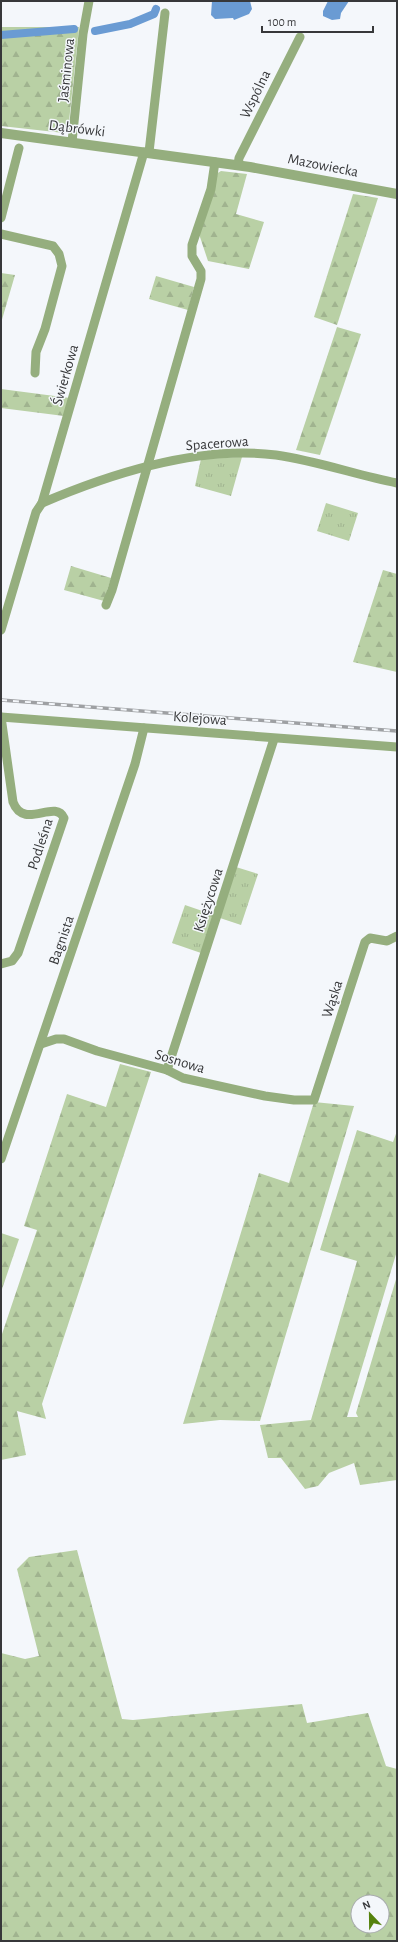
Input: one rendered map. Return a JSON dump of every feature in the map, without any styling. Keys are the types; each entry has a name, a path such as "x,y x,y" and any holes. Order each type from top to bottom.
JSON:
{"street":[{"name":"Jaśminowa","path":"72,142 83,34 89,1"},
{"path":"147,152 165,13"},
{"name":"Wspólna","path":"241,165 242,152 300,37"},
{"name":"Dąbrówki","path":"1,133 241,165"},
{"path":"1,218 19,148"},
{"name":"Świerkowa","path":"1,630 10,605 36,512 42,503 147,152"},
{"path":"106,605 114,584 201,279 200,271 192,256 192,246 211,189 215,162"},
{"name":"Mazowiecka","path":"241,165 397,194"},
{"path":"1,234 52,246 62,261 60,277 36,352 35,373"},
{"name":"Spacerowa","path":"42,503 92,484 147,467 207,455 226,453 275,455 329,465 373,478 397,483"},
{"name":"Kolejowa","path":"1,718 397,747"},
{"name":"Podleśna","path":"1,718 14,802 20,814 26,815 56,811 63,814 64,818 18,953 12,960 1,964"},
{"name":"Bagnista","path":"1,1159 136,764 144,728"},
{"name":"Księżycowa","path":"167,1070 274,739"},
{"name":"Wąska","path":"314,1100 365,942 370,938 387,941 397,936"},
{"name":"Sosnowa","path":"41,1044 56,1039 64,1039 97,1051 167,1070 183,1078 265,1096 294,1100 314,1100"}],"green space":[{"path":"1,27 79,27 68,131 64,133 1,126"},
{"path":"221,171 247,174 236,214 264,222 249,269 208,261 199,234 216,174"},
{"path":"353,194 378,198 337,325 314,317"},
{"path":"1,273 15,275 1,323"},
{"path":"156,276 194,287 188,310 149,299"},
{"path":"337,327 361,334 320,455 296,450"},
{"path":"1,389 70,398 64,416 1,408"},
{"path":"242,457 231,496 195,486 201,459"},
{"path":"326,503 358,513 349,541 317,531"},
{"path":"71,566 111,578 104,601 64,590"},
{"path":"383,570 397,574 397,672 353,662"},
{"path":"236,867 258,874 241,925 220,918"},
{"path":"185,905 214,915 201,953 172,943"},
{"path":"120,1064 151,1072 42,1404 46,1419 17,1411 26,1455 1,1460 1,1337 37,1230 24,1226 67,1094 106,1107"},
{"path":"314,1102 354,1106 260,1421 220,1420 183,1424 259,1173 289,1183"},
{"path":"357,1130 393,1142 397,1131 397,1251 347,1417 358,1417 356,1413 397,1276 397,1480 360,1485 354,1463 329,1473 318,1486 305,1489 281,1458 268,1458 260,1425 311,1420 357,1261 320,1250"},
{"path":"1,1233 19,1239 1,1292"},
{"path":"77,1550 122,1719 133,1720 302,1704 307,1723 368,1713 386,1766 397,1769 397,1941 1,1941 1,1653 25,1659 39,1656 17,1569 29,1557"}],"water":[{"path":"212,1 250,1 252,9 249,14 234,20 233,18 215,19 211,15"},
{"path":"328,1 349,1 341,13 340,19 332,20 323,16 323,11"}],"waterway":[{"path":"95,31 130,24 154,14 156,9"},
{"path":"1,35 74,29"}],"railway":[{"path":"1,700 397,731"}]}
